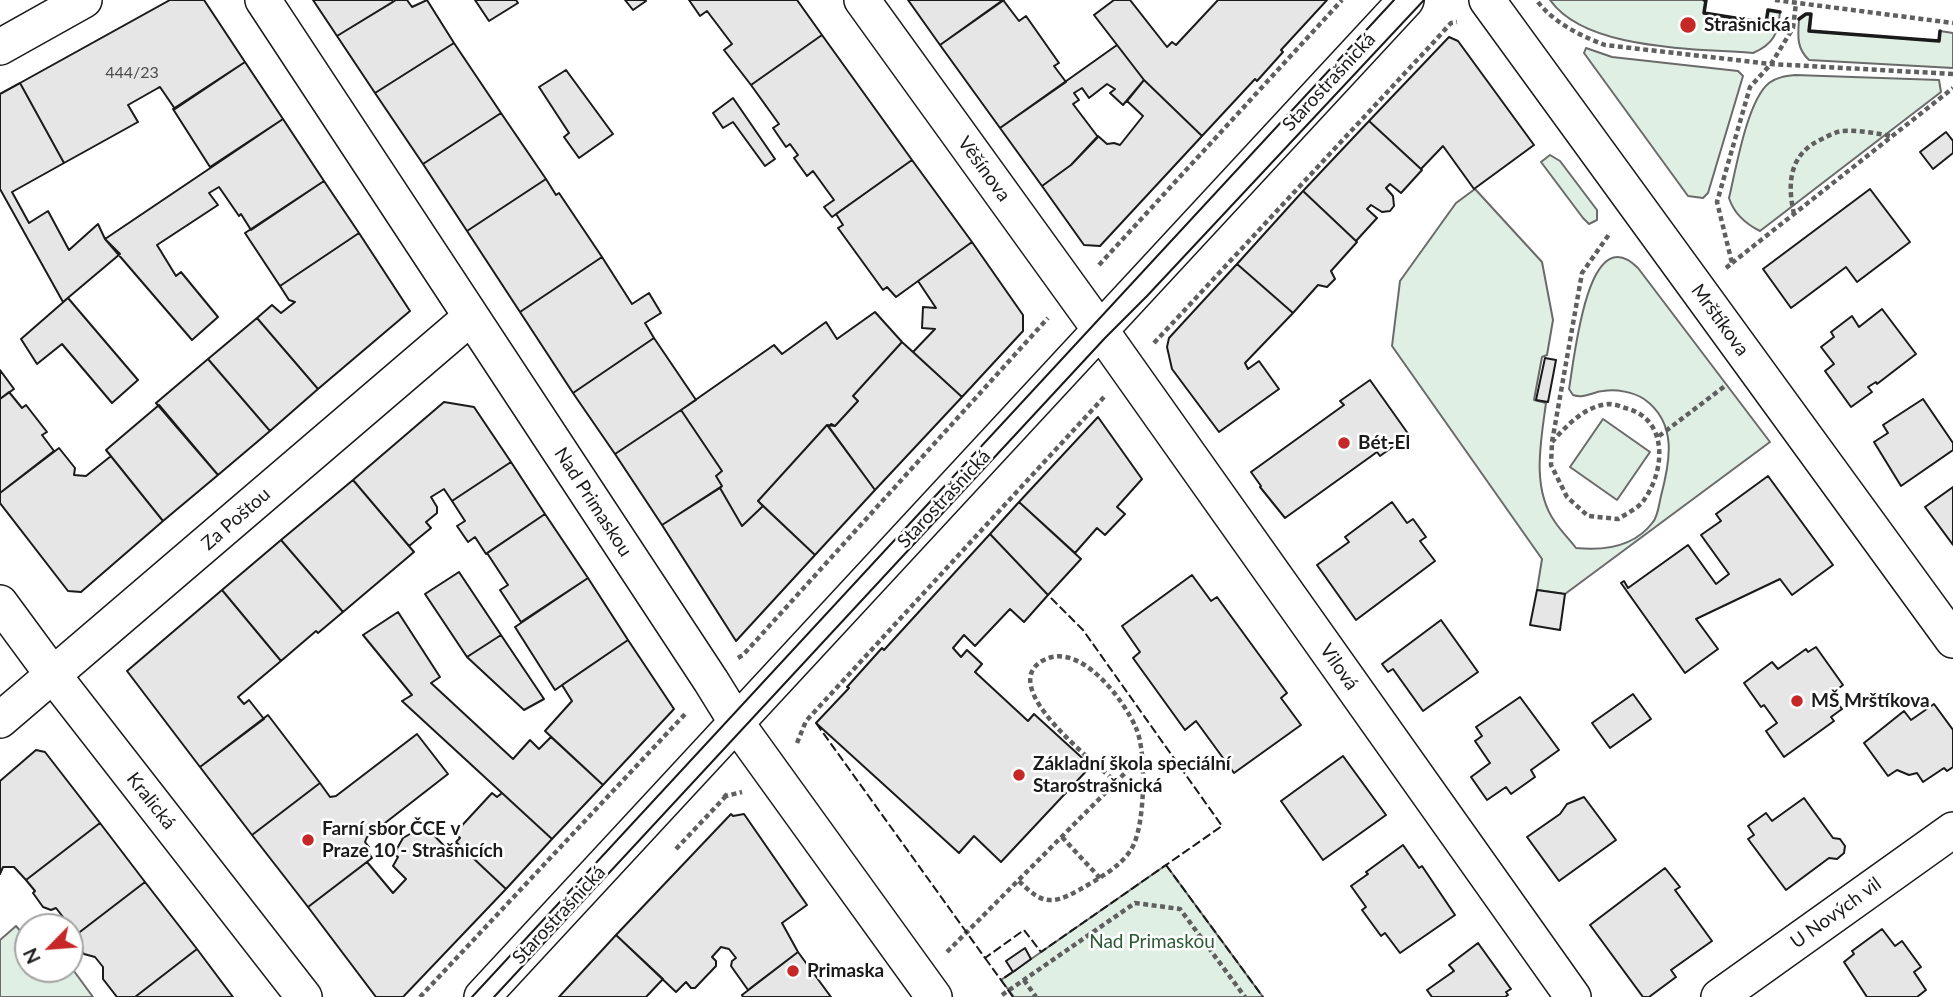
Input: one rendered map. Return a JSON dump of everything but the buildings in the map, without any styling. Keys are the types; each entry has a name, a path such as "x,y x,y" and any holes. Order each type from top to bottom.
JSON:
{"street":[{"path":"0,47 84,0"},
{"name":"Nad Primaskou","path":"262,0 737,723 927,987"},
{"name":"Věšínova","path":"862,0 1102,334"},
{"name":"Starostrašnická","path":"482,997 1102,334 1406,0"},
{"name":"Mrštíkova","path":"1474,10 1638,207 1953,640"},
{"name":"Za Poštou","path":"0,720 471,317"},
{"name":"Vilová","path":"1102,334 1573,997"},
{"name":"Kralická","path":"0,603 304,997"},
{"name":"U Nových vil","path":"1719,997 1953,830"}],"path":[{"path":"1094,269 1342,0"},
{"path":"1536,0 1548,15 1590,40 1605,45 1771,64 1953,74"},
{"path":"1774,0 1953,23"},
{"path":"1732,263 1717,202 1750,87 1771,64 1793,28 1796,3"},
{"path":"1151,346 1451,23 1474,10"},
{"path":"1698,290 1953,88"},
{"path":"1794,214 1789,191 1791,172 1801,155 1817,141 1839,131 1864,131 1892,136"},
{"path":"1552,442 1570,423 1586,412 1609,404 1635,410 1652,424 1659,436 1657,471 1644,501 1618,519 1588,516 1567,497 1551,466 1552,442 1582,273 1614,227 1638,207"},
{"path":"728,662 743,655 1044,325 1052,312"},
{"path":"1165,312 1174,321"},
{"path":"1659,436 1726,385"},
{"path":"795,747 806,721 1108,393"},
{"path":"1019,881 1034,896 1047,900 1068,896 1114,868 1131,850 1139,836 1143,812 1137,729 1111,689 1098,674 1084,664 1062,657 1052,657 1037,665 1033,672 1033,692 1044,715 1116,782"},
{"path":"420,997 693,703"},
{"path":"927,987 1019,881 1141,757"},
{"path":"676,849 726,796"},
{"path":"1062,837 1100,878"},
{"path":"1002,995 1135,903 1180,909 1245,997"},
{"path":"1024,980 1036,997"}],"green space":[{"path":"1550,0 1706,0 1704,13 1766,23 1768,10 1780,12 1774,37 1766,46 1753,53 1643,44 1615,38 1589,29 1567,17"},
{"path":"1811,14 1810,31 1939,41 1940,31 1953,33 1953,68 1809,60 1802,51 1798,36 1799,19"},
{"path":"1586,48 1612,57 1738,71 1743,76 1708,193 1703,198 1688,196 1584,53"},
{"path":"1795,75 1939,80 1941,92 1760,231 1741,218 1731,204 1729,198 1735,170 1743,136 1761,92 1775,79"},
{"path":"1550,155 1560,161 1597,210 1597,220 1589,224 1583,218 1541,162"},
{"path":"1475,189 1542,262 1553,320 1547,355 1542,357 1534,400 1546,403 1540,448 1540,479 1548,509 1576,548 1598,549 1619,545 1646,530 1657,513 1669,457 1667,431 1655,409 1644,399 1614,390 1577,396 1569,389 1586,299 1595,276 1606,261 1621,257 1638,268 1770,442 1565,594 1537,590 1542,559 1392,346 1400,281 1456,203"},
{"path":"1603,419 1650,452 1617,500 1570,467"},
{"name":"Nad Primaskou","path":"1166,865 1263,997 1014,997 1001,980"},
{"path":"14,928 14,983 83,983 93,997 0,997 0,940"}],"tram line":[{"path":"472,997 1394,0"},
{"path":"494,997 1105,338 1424,0"}],"fence":[{"path":"816,723 985,958 1024,930 1041,952 1222,826 1083,630 1048,595"},
{"path":"1166,865 1263,997"},
{"path":"985,958 1001,980"},
{"path":"1013,997 1001,980 1016,970"}],"wall":[{"path":"1704,0 1704,13 1766,23 1768,10 1780,12"},
{"path":"1799,19 1811,14 1809,31 1939,41 1940,31"}],"place":[{"name":"Strašnická","path":"1688,25"},
{"name":"Bét-El","path":"1344,443"},
{"name":"MŠ Mrštíkova","path":"1797,701"},
{"name":"Základní škola speciální Starostrašnická","path":"1019,775"},
{"name":"Farní sbor ČCE v Praze 10 - Strašnicích","path":"308,840"},
{"name":"Primaska","path":"793,971"}]}
